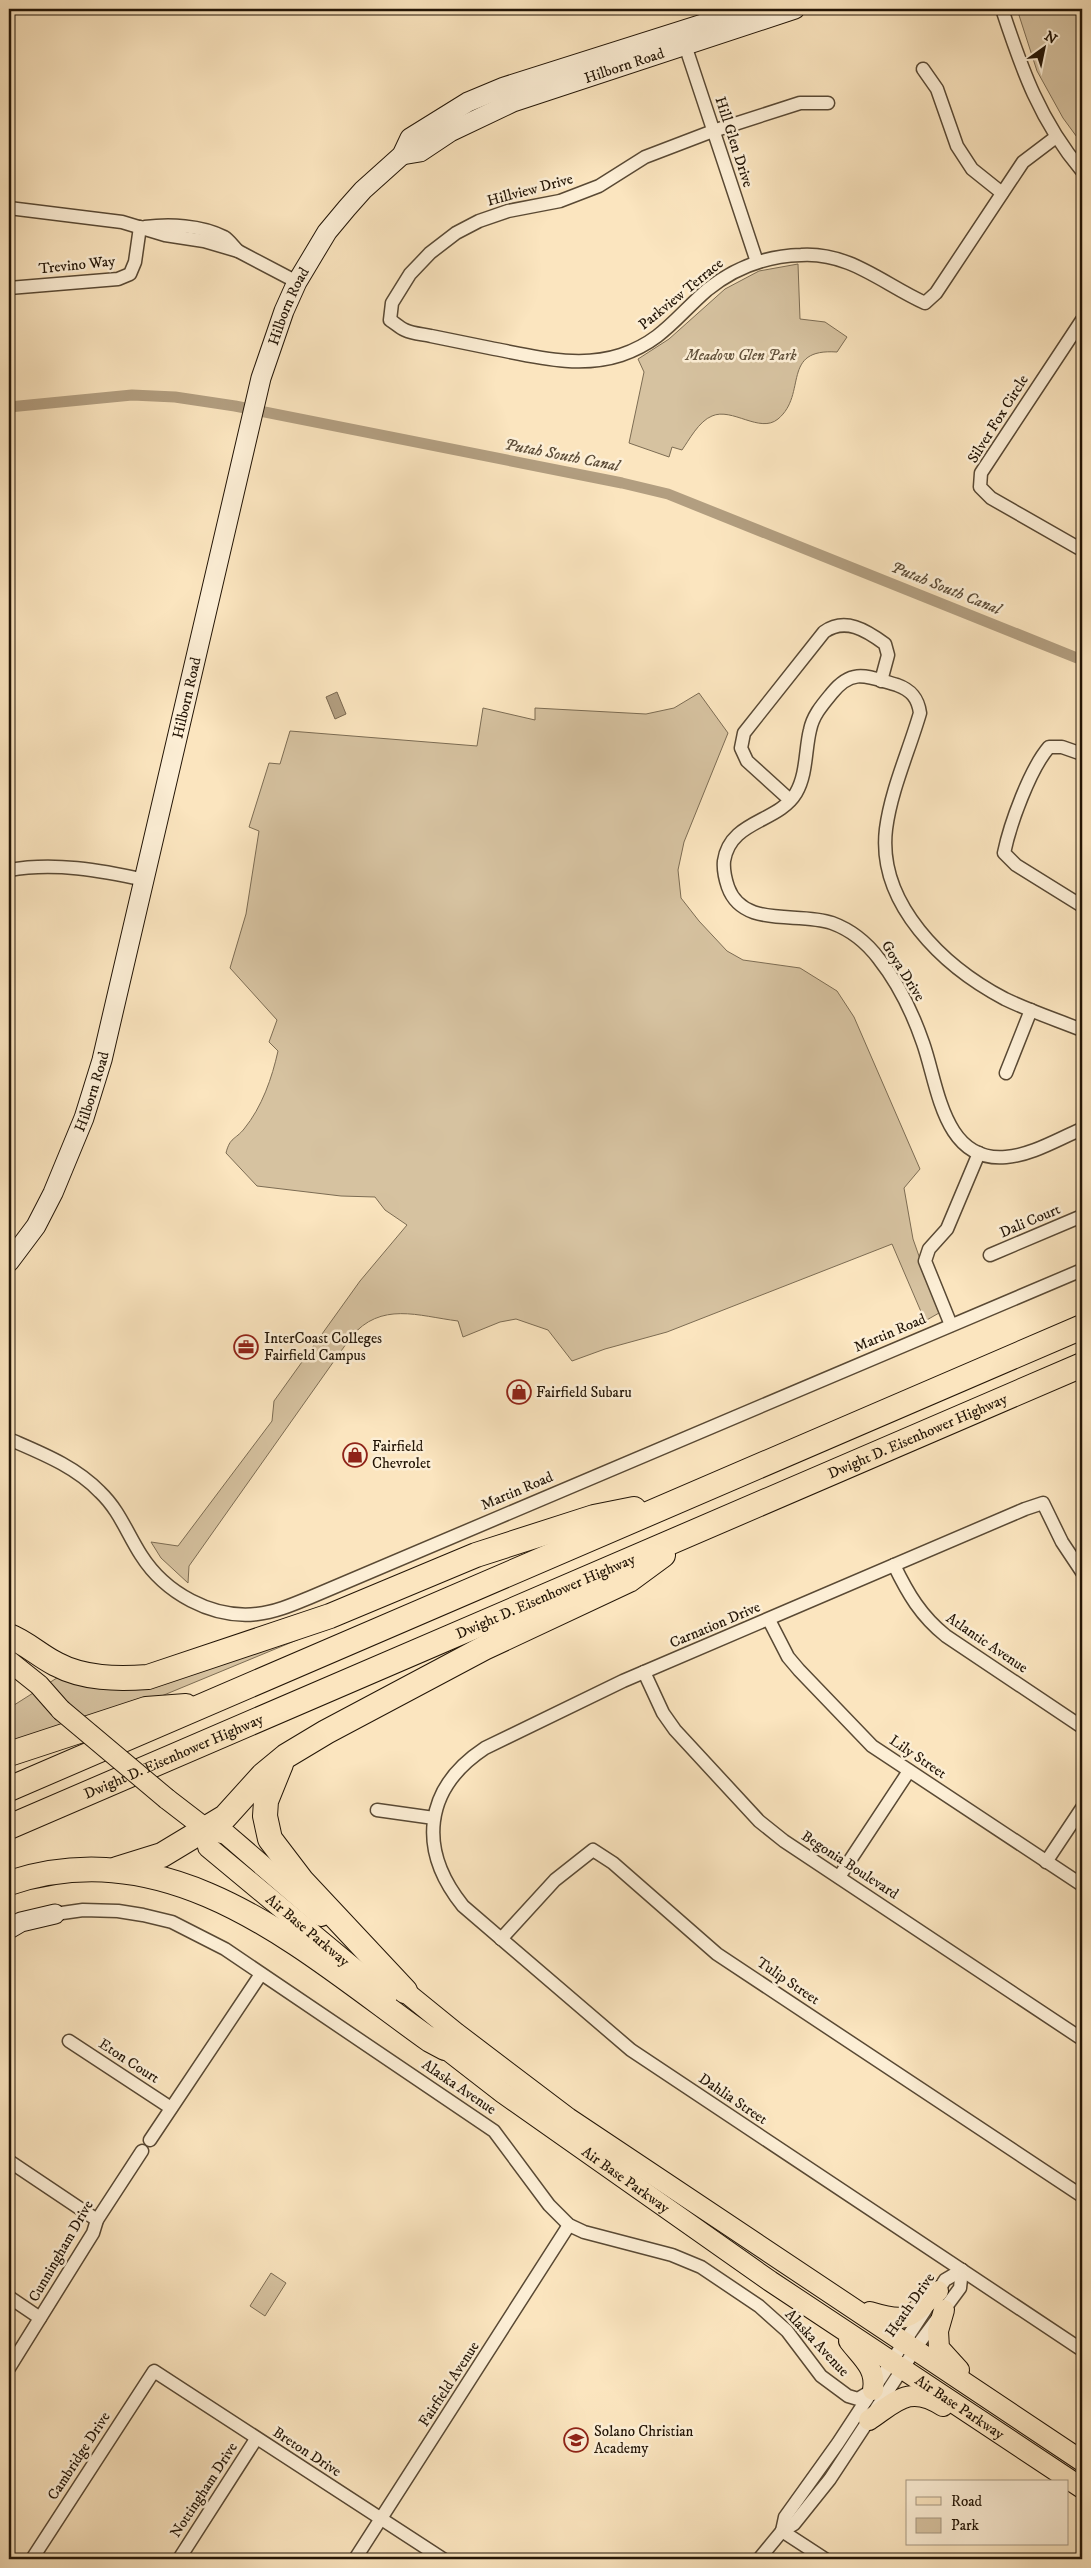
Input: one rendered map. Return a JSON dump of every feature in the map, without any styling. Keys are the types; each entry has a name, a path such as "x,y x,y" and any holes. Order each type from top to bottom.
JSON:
{"highway":[{"path":"9,1789 1082,1327"},
{"name":"Dwight D. Eisenhower Highway","path":"9,1827 1082,1365"},
{"path":"9,1636 58,1665 89,1675 121,1679 148,1677 330,1616 476,1555 594,1517 680,1500"},
{"path":"9,1883 47,1872 117,1869 162,1855 225,1817 263,1774 286,1756 484,1648 629,1580 698,1530"},
{"path":"9,1754 146,1709 205,1704"},
{"path":"286,1756 270,1787 266,1801 265,1816 270,1839 296,1874 404,1992"},
{"path":"117,1869 188,1886 258,1918 430,2040 445,2048"}],"main road":[{"name":"Air Base Parkway","path":"9,1661 39,1685 61,1710 167,1799 206,1829 226,1834 302,1899 404,1992 568,2118 1082,2461"},
{"name":"Air Base Parkway","path":"206,1829 208,1846 434,2036 445,2048 559,2133 838,2325 1082,2488"},
{"path":"851,2307 895,2320 904,2318 938,2291"},
{"path":"944,2310 938,2331 939,2348 950,2362 993,2402"},
{"path":"838,2325 872,2370 875,2379 873,2390"},
{"path":"869,2420 899,2398 915,2395 925,2397 989,2437 1042,2462"}],"street":[{"name":"Hilborn Road","path":"9,1262 36,1226 53,1193 84,1118 102,1060 259,386 270,346 297,282 328,232 347,208 402,155 420,152 457,129 513,102 682,39 750,9"},
{"name":"Hilborn Road","path":"682,39 795,9"},
{"path":"1002,9 1024,76 1056,137 1082,171"},
{"name":"Hill Glen Drive","path":"682,39 757,262"},
{"path":"923,69 936,89 957,146 972,169 1002,193"},
{"name":"Hillview Drive","path":"390,320 392,303 410,274 430,253 456,233 479,221 508,211 560,201 599,186 645,157 714,131 800,103 828,103"},
{"name":"Parkview Terrace","path":"390,320 405,330 487,347 558,361 592,361 620,355 643,346 668,330 707,291 725,277 757,262 802,254 852,262 873,272 925,303 936,293 1023,162 1056,137"},
{"path":"9,208 122,222 165,235 204,241 238,251 297,282"},
{"path":"140,227 167,224 225,237 238,251"},
{"name":"Trevino Way","path":"9,288 118,279 130,274 135,262 140,227"},
{"path":"183,227 204,241"},
{"name":"Silver Fox Circle","path":"1082,320 981,473 980,487 991,498 1082,550"},
{"path":"790,800 747,761 741,748 744,734 824,632 834,625 850,625 874,635 885,644 888,655 881,680"},
{"name":"Goya Drive","path":"1082,1030 1031,1010 978,983 957,967 917,926 899,900 887,864 886,830 920,713 918,703 913,694 904,687 858,675 848,677 840,683 819,709 810,729 801,782 790,800 779,810 745,827 727,848 724,875 730,893 742,906 754,914 816,919 841,927 864,942 880,960 913,1018 923,1044 946,1122 956,1137 979,1153 1004,1158 1022,1154 1082,1129"},
{"path":"1082,754 1062,747 1049,747 1040,758 1007,837 1004,853 1016,865 1082,906"},
{"path":"9,870 52,866 88,869 145,880"},
{"path":"1006,1073 1031,1010"},
{"path":"951,1325 925,1261 929,1249 947,1229 979,1153"},
{"name":"Dali Court","path":"990,1255 1082,1216"},
{"name":"Martin Road","path":"9,1439 61,1463 88,1480 102,1492 119,1515 151,1569 184,1597 223,1612 257,1614 288,1607 1082,1270"},
{"name":"Carnation Drive","path":"434,1818 447,1786 470,1758 506,1738 644,1672 1025,1509 1043,1503 1062,1542 1082,1572"},
{"name":"Atlantic Avenue","path":"894,1565 911,1598 930,1623 946,1636 1082,1727"},
{"name":"Lily Street","path":"769,1620 788,1657 798,1670 859,1734 1082,1886"},
{"name":"Begonia Boulevard","path":"644,1672 663,1713 675,1730 760,1821 784,1841 1082,2039"},
{"path":"839,1878 910,1770"},
{"path":"1046,1862 1082,1808"},
{"path":"377,1810 434,1818"},
{"name":"Dahlia Street","path":"434,1818 435,1852 438,1868 449,1889 463,1906 630,2050 1082,2350"},
{"name":"Tulip Street","path":"501,1939 555,1880 593,1850 613,1863 718,1954 1082,2196"},
{"name":"Alaska Avenue","path":"55,1914 83,1910 118,1911 172,1922 201,1935 494,2131 550,2204 569,2225 584,2232 620,2243 689,2261 759,2306 787,2331 821,2376 835,2388 848,2396 858,2399 873,2390"},
{"path":"9,1929 20,1922 55,1914"},
{"path":"150,2140 261,1974"},
{"name":"Eton Court","path":"69,2041 171,2108"},
{"name":"Cunningham Drive","path":"9,2368 93,2233 97,2220 142,2151"},
{"path":"9,2162 97,2220"},
{"name":"Fairfield Avenue","path":"355,2559 569,2225"},
{"name":"Heath Drive","path":"759,2559 782,2530 794,2524 822,2490 869,2420 897,2365 945,2280 962,2270"},
{"name":"Heath Drive","path":"909,2346 944,2310 960,2288 962,2270"},
{"path":"9,2298 40,2318"},
{"name":"Heath Drive","path":"782,2530 785,2517 820,2471 873,2390 897,2365"},
{"name":"Breton Drive","path":"154,2371 443,2559"},
{"name":"Cambridge Drive","path":"32,2559 154,2371"},
{"name":"Nottingham Drive","path":"179,2559 256,2439"},
{"path":"782,2530 824,2559"}],"green space":[{"path":"1017,9 1082,9 1082,144 1063,118 1037,71"},
{"name":"Meadow Glen Park","path":"798,264 800,319 825,322 847,337 837,352 819,353 808,357 801,365 787,409 778,419 771,423 763,424 728,415 712,416 699,426 682,450 672,447 669,457 629,443 644,372 638,359 669,339 725,289 759,271"},
{"path":"699,693 728,733 684,842 678,870 681,898 727,951 743,960 800,968 837,991 854,1017 920,1169 904,1188 913,1239 939,1313 925,1321 892,1244 667,1332 605,1349 572,1361 548,1330 516,1319 500,1322 463,1337 458,1321 414,1314 387,1315 375,1319 363,1326 351,1337 189,1566 188,1583 161,1558 151,1542 178,1546 272,1421 274,1401 360,1281 407,1225 385,1210 375,1197 341,1196 257,1186 226,1153 231,1141 244,1129 261,1102 273,1071 278,1051 269,1042 277,1020 230,968 246,914 259,831 249,827 269,763 280,764 290,731 477,746 483,708 535,720 535,708 646,714 674,708"},
{"path":"314,1633 9,1759 9,1705 11,1707 60,1676 90,1685"},
{"path":"271,2273 286,2283 265,2316 250,2306"}],"shaded area":[{"path":"337,692 346,714 335,719 326,697"}],"waterway":[{"name":"Putah South Canal","path":"9,407 132,395 175,397 235,406 622,483 668,494 1082,660"}],"place":[{"name":"InterCoast Colleges Fairfield Campus","path":"246,1347"},
{"name":"Fairfield Subaru","path":"519,1392"},
{"name":"Fairfield Chevrolet","path":"355,1455"},
{"name":"Solano Christian Academy","path":"576,2440"}]}
